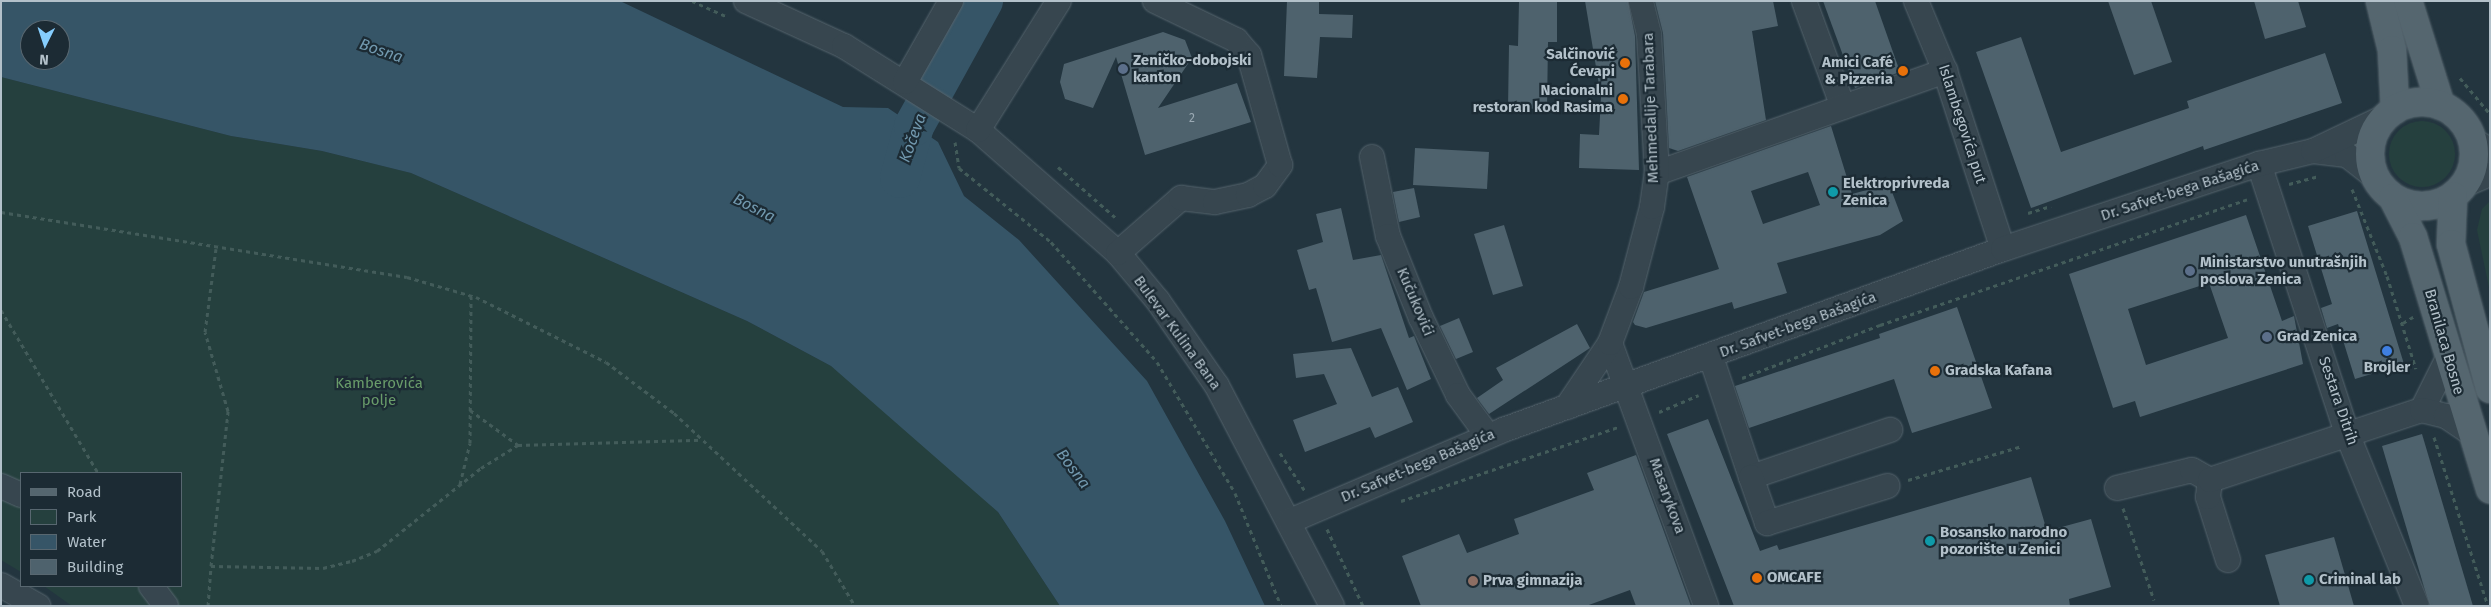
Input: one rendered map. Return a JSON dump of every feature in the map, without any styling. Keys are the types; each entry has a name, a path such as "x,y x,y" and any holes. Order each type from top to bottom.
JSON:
{"main road":[{"path":"2380,1 2392,50 2391,113 2372,139 2371,166 2384,188 2423,206 2459,190 2474,155 2481,145 2455,114 2441,106 2425,102 2391,113"},
{"path":"2408,1 2441,106"},
{"name":"Branilaca Bosne","path":"2384,188 2413,237 2470,432 2490,489"},
{"name":"Branilaca Bosne","path":"2459,190 2451,244 2490,389"}],"street":[{"name":"Bulevar Kulina Bana","path":"746,1 844,46 905,82 1118,253 1158,302 1217,386 1290,521 1332,606"},
{"path":"905,82 951,1"},
{"path":"969,132 1059,1"},
{"path":"1118,253 1181,198 1215,202 1248,195 1265,186 1280,165 1249,55 1236,40 1155,1"},
{"name":"Mehmedalije Tarabara","path":"1567,407 1610,343 1631,287 1657,173 1649,34 1641,1"},
{"path":"1804,1 1843,107"},
{"name":"Islambegovića put","path":"1916,1 1945,71 2003,249"},
{"path":"1657,173 1945,71"},
{"name":"Dr. Safvet-bega Bašagića","path":"1290,521 1488,436 1711,357 2003,249 2259,164 2313,151 2391,113"},
{"name":"Dr. Safvet-bega Bašagića","path":"2313,151 2347,155 2384,188"},
{"name":"Kučukovići","path":"1372,157 1388,236 1417,309 1458,395 1488,436"},
{"name":"Sestara Ditrih","path":"2259,164 2348,436 2417,606"},
{"path":"2459,190 2490,174"},
{"path":"1610,343 1627,386"},
{"path":"1711,357 1767,523 1887,486"},
{"path":"2422,410 2448,358"},
{"name":"Masarykova","path":"1627,386 1706,606"},
{"path":"2117,488 2192,470 2210,480 2422,410 2446,416 2470,432"},
{"path":"1751,477 1890,430"},
{"path":"2210,480 2208,497 2228,560"},
{"path":"1,486 20,495"},
{"path":"1,585 38,606"},
{"path":"152,587 166,606"},
{"path":"1,589 26,606"}],"path":[{"path":"2458,72 2490,114"},
{"path":"969,132 955,139 959,168 1051,242 1157,362 1236,493 1281,606"},
{"path":"1393,503 1640,420 1721,386 1880,325 2268,191 2324,175"},
{"path":"2349,184 2387,276 2416,373"},
{"path":"2028,213 2059,204"},
{"path":"1,212 216,249 407,277 471,296 606,362 703,440 822,551 855,606"},
{"path":"208,606 228,411 205,332 216,249"},
{"path":"460,484 470,443 471,296"},
{"path":"1,310 97,472"},
{"path":"470,410 518,445"},
{"path":"2422,410 2438,448 2488,606"},
{"path":"212,566 323,568 352,561 377,550 460,484 518,445 703,440"},
{"path":"1921,476 2022,446"},
{"path":"2117,488 2154,600"},
{"path":"1326,528 1334,525"},
{"path":"1341,557 1363,606"}],"green space":[{"name":"Kamberovića polje","path":"1,77 231,136 322,151 411,173 747,321 831,366 892,414 998,512 1060,606 72,606 45,587 182,587 182,472 20,472 20,571 1,560"},
{"path":"2422,121 2435,123 2450,136 2453,141 2455,154 2453,167 2440,182 2435,185 2422,187 2409,185 2394,172 2391,167 2389,154 2391,141 2404,126 2409,123"},
{"path":"2490,201 2490,292 2477,230 2482,209"}],"water":[{"name":"Bosna","path":"1,1 620,1 843,107 888,108 938,142 964,196 1019,240 1147,381 1225,521 1265,606 1060,606 998,512 831,366 747,321 411,173 322,151 231,136 1,77"}],"building":[{"path":"1287,1 1319,1 1319,14 1353,15 1352,38 1320,37 1317,78 1284,76"},
{"path":"1519,1 1557,1 1557,42 1548,42 1547,109 1508,108 1509,45 1518,46"},
{"path":"1585,1 1628,1 1635,36 1639,170 1579,168 1580,134 1599,135 1601,97"},
{"path":"1655,1 1773,1 1778,26 1752,31 1766,120 1678,151 1669,148 1663,33"},
{"path":"1823,1 1875,1 1900,72 1855,88"},
{"path":"2108,1 2151,1 2172,62 2134,75"},
{"path":"2254,1 2298,1 2306,27 2265,39"},
{"path":"1163,32 1185,40 1192,58 1158,108 1237,83 1251,122 1145,155 1116,57 1093,108 1065,99 1060,82 1064,64"},
{"path":"2021,37 2061,152 2189,108 2187,101 2325,53 2342,103 2204,150 2203,146 2031,208 1976,52"},
{"path":"1831,126 1852,194 1889,184 1903,221 1880,235 1777,263 1787,293 1734,309 1732,302 1646,328 1635,325 1633,322 1644,292 1719,269 1687,177","holes":["1808,172 1820,205 1763,224 1751,191"]},
{"path":"1415,148 1489,152 1487,189 1413,185"},
{"path":"1414,188 1420,217 1399,222 1393,192"},
{"path":"1341,208 1353,260 1381,255 1409,338 1414,336 1431,379 1407,390 1381,328 1332,342 1316,288 1309,290 1297,250 1323,242 1316,214"},
{"path":"2357,211 2404,364 2355,379 2338,324 2327,328 2321,308 2332,304 2308,226"},
{"path":"2246,215 2282,321 2294,316 2303,364 2140,417 2135,401 2113,408 2069,274","holes":["2209,283 2228,338 2146,365 2128,309"]},
{"path":"1504,225 1523,286 1493,295 1474,234"},
{"path":"1957,307 1992,408 1912,433 1894,379 1749,428 1735,386 1880,338 1879,334"},
{"path":"1459,318 1473,352 1456,359 1440,326"},
{"path":"1577,324 1590,348 1489,414 1477,398 1503,380 1496,368"},
{"path":"1351,348 1372,397 1398,387 1413,422 1375,438 1370,427 1305,452 1293,420 1337,404 1324,374 1296,378 1293,354"},
{"name":"Bosansko narodno pozorište u Zenici","path":"1708,419 1760,551 1777,545 1779,550 2031,477 2047,531 2091,519 2111,587 2069,599 2070,606 1734,606 1667,434"},
{"path":"2422,434 2473,606 2430,606 2382,446"},
{"path":"1636,455 1691,606 1636,606 1630,590 1586,606 1421,606 1402,556 1459,534 1467,553 1519,534 1514,519 1594,490 1587,473"},
{"name":"Criminal lab","path":"2334,537 2354,606 2280,606 2265,555"}],"waterway":[{"name":"Kočeva","path":"900,178 914,126 983,1"}],"place":[{"name":"Salčinović Ćevapi","path":"1625,63"},
{"name":"Zeničko-dobojski kanton","path":"1123,69"},
{"name":"Amici Café & Pizzeria","path":"1903,71"},
{"name":"Nacionalni restoran kod Rasima","path":"1623,99"},
{"name":"Elektroprivreda Zenica","path":"1833,192"},
{"name":"Ministarstvo unutrašnjih poslova Zenica","path":"2190,271"},
{"name":"Grad Zenica","path":"2267,337"},
{"name":"Brojler","path":"2387,351"},
{"name":"Gradska Kafana","path":"1935,371"},
{"name":"Bosansko narodno pozorište u Zenici","path":"1930,541"},
{"name":"OMCAFE","path":"1757,578"},
{"name":"Criminal lab","path":"2309,580"},
{"name":"Prva gimnazija","path":"1473,581"}]}
